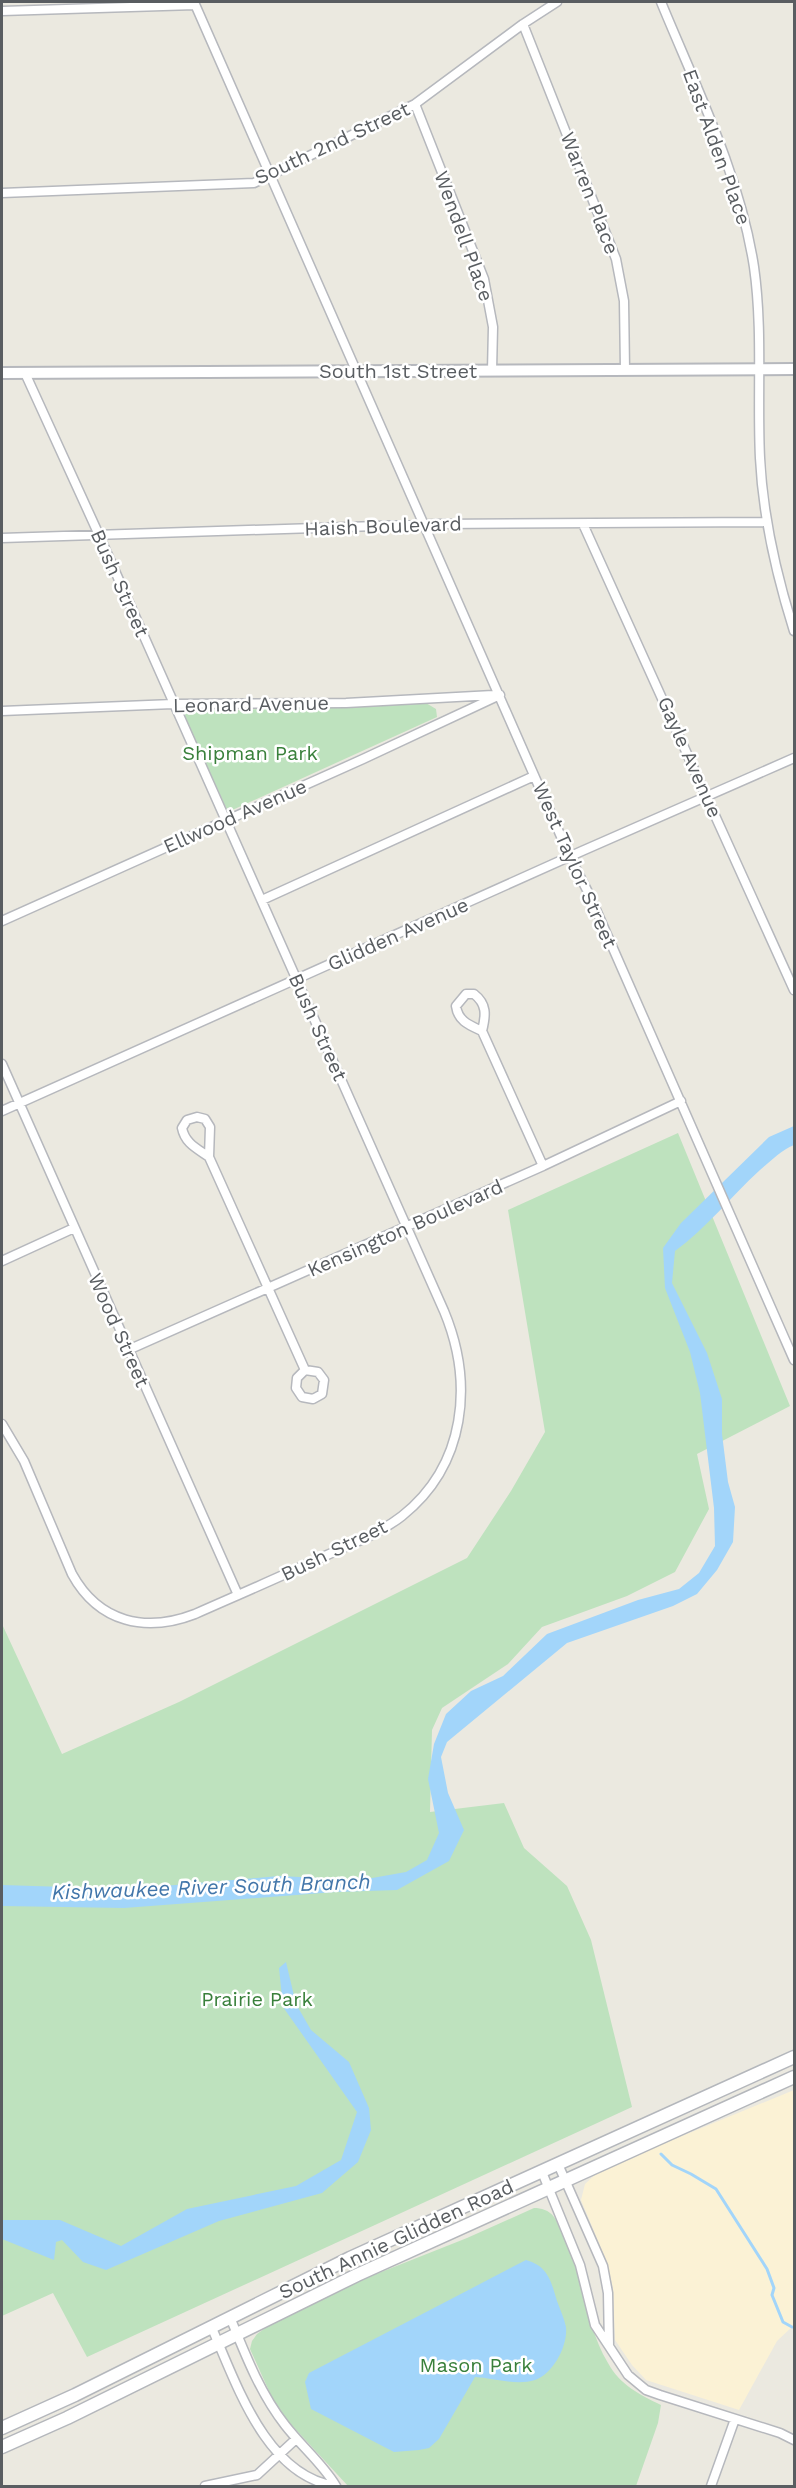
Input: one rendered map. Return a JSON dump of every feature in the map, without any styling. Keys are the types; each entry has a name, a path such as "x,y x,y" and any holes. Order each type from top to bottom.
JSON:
{"main road":[{"name":"South Annie Glidden Road","path":"2,2428 105,2380 350,2258 795,2057"},
{"name":"South Annie Glidden Road","path":"2,2447 67,2418 357,2275 795,2078"}],"street":[{"name":"South 2nd Street","path":"2,193 254,183 415,104 523,24 557,2"},
{"name":"East Alden Place","path":"661,2 718,140 741,205 754,268 760,456 765,522 795,631"},
{"path":"2,11 194,3"},
{"name":"West Taylor Street","path":"194,3 534,776 590,896 795,1360"},
{"name":"Warren Place","path":"523,24 616,259 624,301 625,370"},
{"name":"Wendell Place","path":"415,104 484,279 493,327 492,371"},
{"name":"South 1st Street","path":"2,374 795,369"},
{"name":"Bush Street","path":"2,1424 24,1461 72,1574 86,1593 101,1607 126,1620 154,1624 182,1619 238,1595 386,1527 408,1510 434,1481 442,1466 458,1423 462,1382 451,1328 25,373"},
{"name":"Haish Boulevard","path":"2,538 424,524 765,522"},
{"name":"Gayle Avenue","path":"583,524 795,990"},
{"name":"Leonard Avenue","path":"2,711 173,704 346,703 500,695"},
{"name":"Ellwood Avenue","path":"2,921 500,695"},
{"name":"Glidden Avenue","path":"2,1111 795,758"},
{"path":"262,900 534,776"},
{"path":"483,1031 457,1016 456,1006 466,994 474,994 482,1000 485,1008 483,1031 543,1166"},
{"name":"Wood Street","path":"2,1064 238,1595"},
{"name":"Kensington Boulevard","path":"128,1350 543,1166 681,1101"},
{"path":"208,1157 184,1137 182,1128 187,1120 197,1117 205,1119 210,1127 208,1157 305,1370"},
{"path":"2,1261 74,1228"},
{"path":"558,2164 603,2266 608,2293 609,2346"},
{"path":"542,2172 580,2265 595,2325 621,2367 646,2390 795,2440"},
{"path":"230,2317 264,2394 297,2439 328,2472 336,2486"},
{"path":"211,2326 259,2429 280,2453 319,2483 336,2486"},
{"path":"711,2487 735,2419"},
{"path":"205,2487 257,2475 297,2439"}],"shaded area":[{"path":"794,2090 794,2325 777,2341 739,2410 646,2380 632,2365 615,2340 613,2288 606,2260 581,2200 585,2184 598,2172"}],"green space":[{"name":"Shipman Park","path":"426,703 436,709 437,717 228,812 182,712"},
{"name":"Prairie Park","path":"678,1133 790,1406 697,1454 709,1509 675,1572 627,1596 542,1627 508,1664 442,1708 432,1730 430,1812 504,1803 524,1848 567,1886 591,1940 632,2107 87,2357 53,2293 2,2316 2,1624 62,1754 179,1702 467,1558 511,1491 545,1432 508,1210"},
{"name":"Mason Park","path":"534,2208 550,2213 564,2234 578,2270 599,2346 613,2371 631,2388 661,2405 658,2423 636,2486 348,2486 286,2419 273,2400 250,2349 252,2341 257,2334 271,2324 351,2284 467,2238"}],"water":[{"name":"Kishwaukee River South Branch","path":"794,1126 794,1145 780,1153 760,1170 698,1232 675,1251 672,1283 707,1353 722,1399 722,1434 728,1482 735,1507 733,1542 717,1570 697,1594 673,1606 567,1643 447,1742 441,1757 448,1793 464,1830 449,1861 397,1890 335,1892 124,1908 2,1906 2,1885 129,1889 279,1876 361,1880 406,1872 427,1860 439,1833 428,1779 434,1744 446,1714 471,1691 503,1676 547,1634 638,1600 679,1589 699,1573 715,1546 714,1508 700,1393 690,1352 665,1288 663,1248 681,1223 769,1137"},
{"path":"286,1962 296,2004 311,2030 349,2062 369,2108 371,2130 358,2162 322,2193 219,2221 106,2270 83,2262 62,2240 56,2242 54,2260 2,2239 2,2220 60,2220 121,2246 187,2209 296,2186 341,2160 357,2112 283,2007 279,1968"},
{"path":"526,2260 539,2266 548,2275 566,2327 562,2351 553,2366 542,2377 520,2382 475,2377 439,2439 429,2448 419,2450 394,2452 311,2409 305,2382 309,2373"}],"waterway":[{"path":"661,2154 672,2165 716,2189 767,2269 774,2288 772,2295 783,2322 792,2327"}]}
